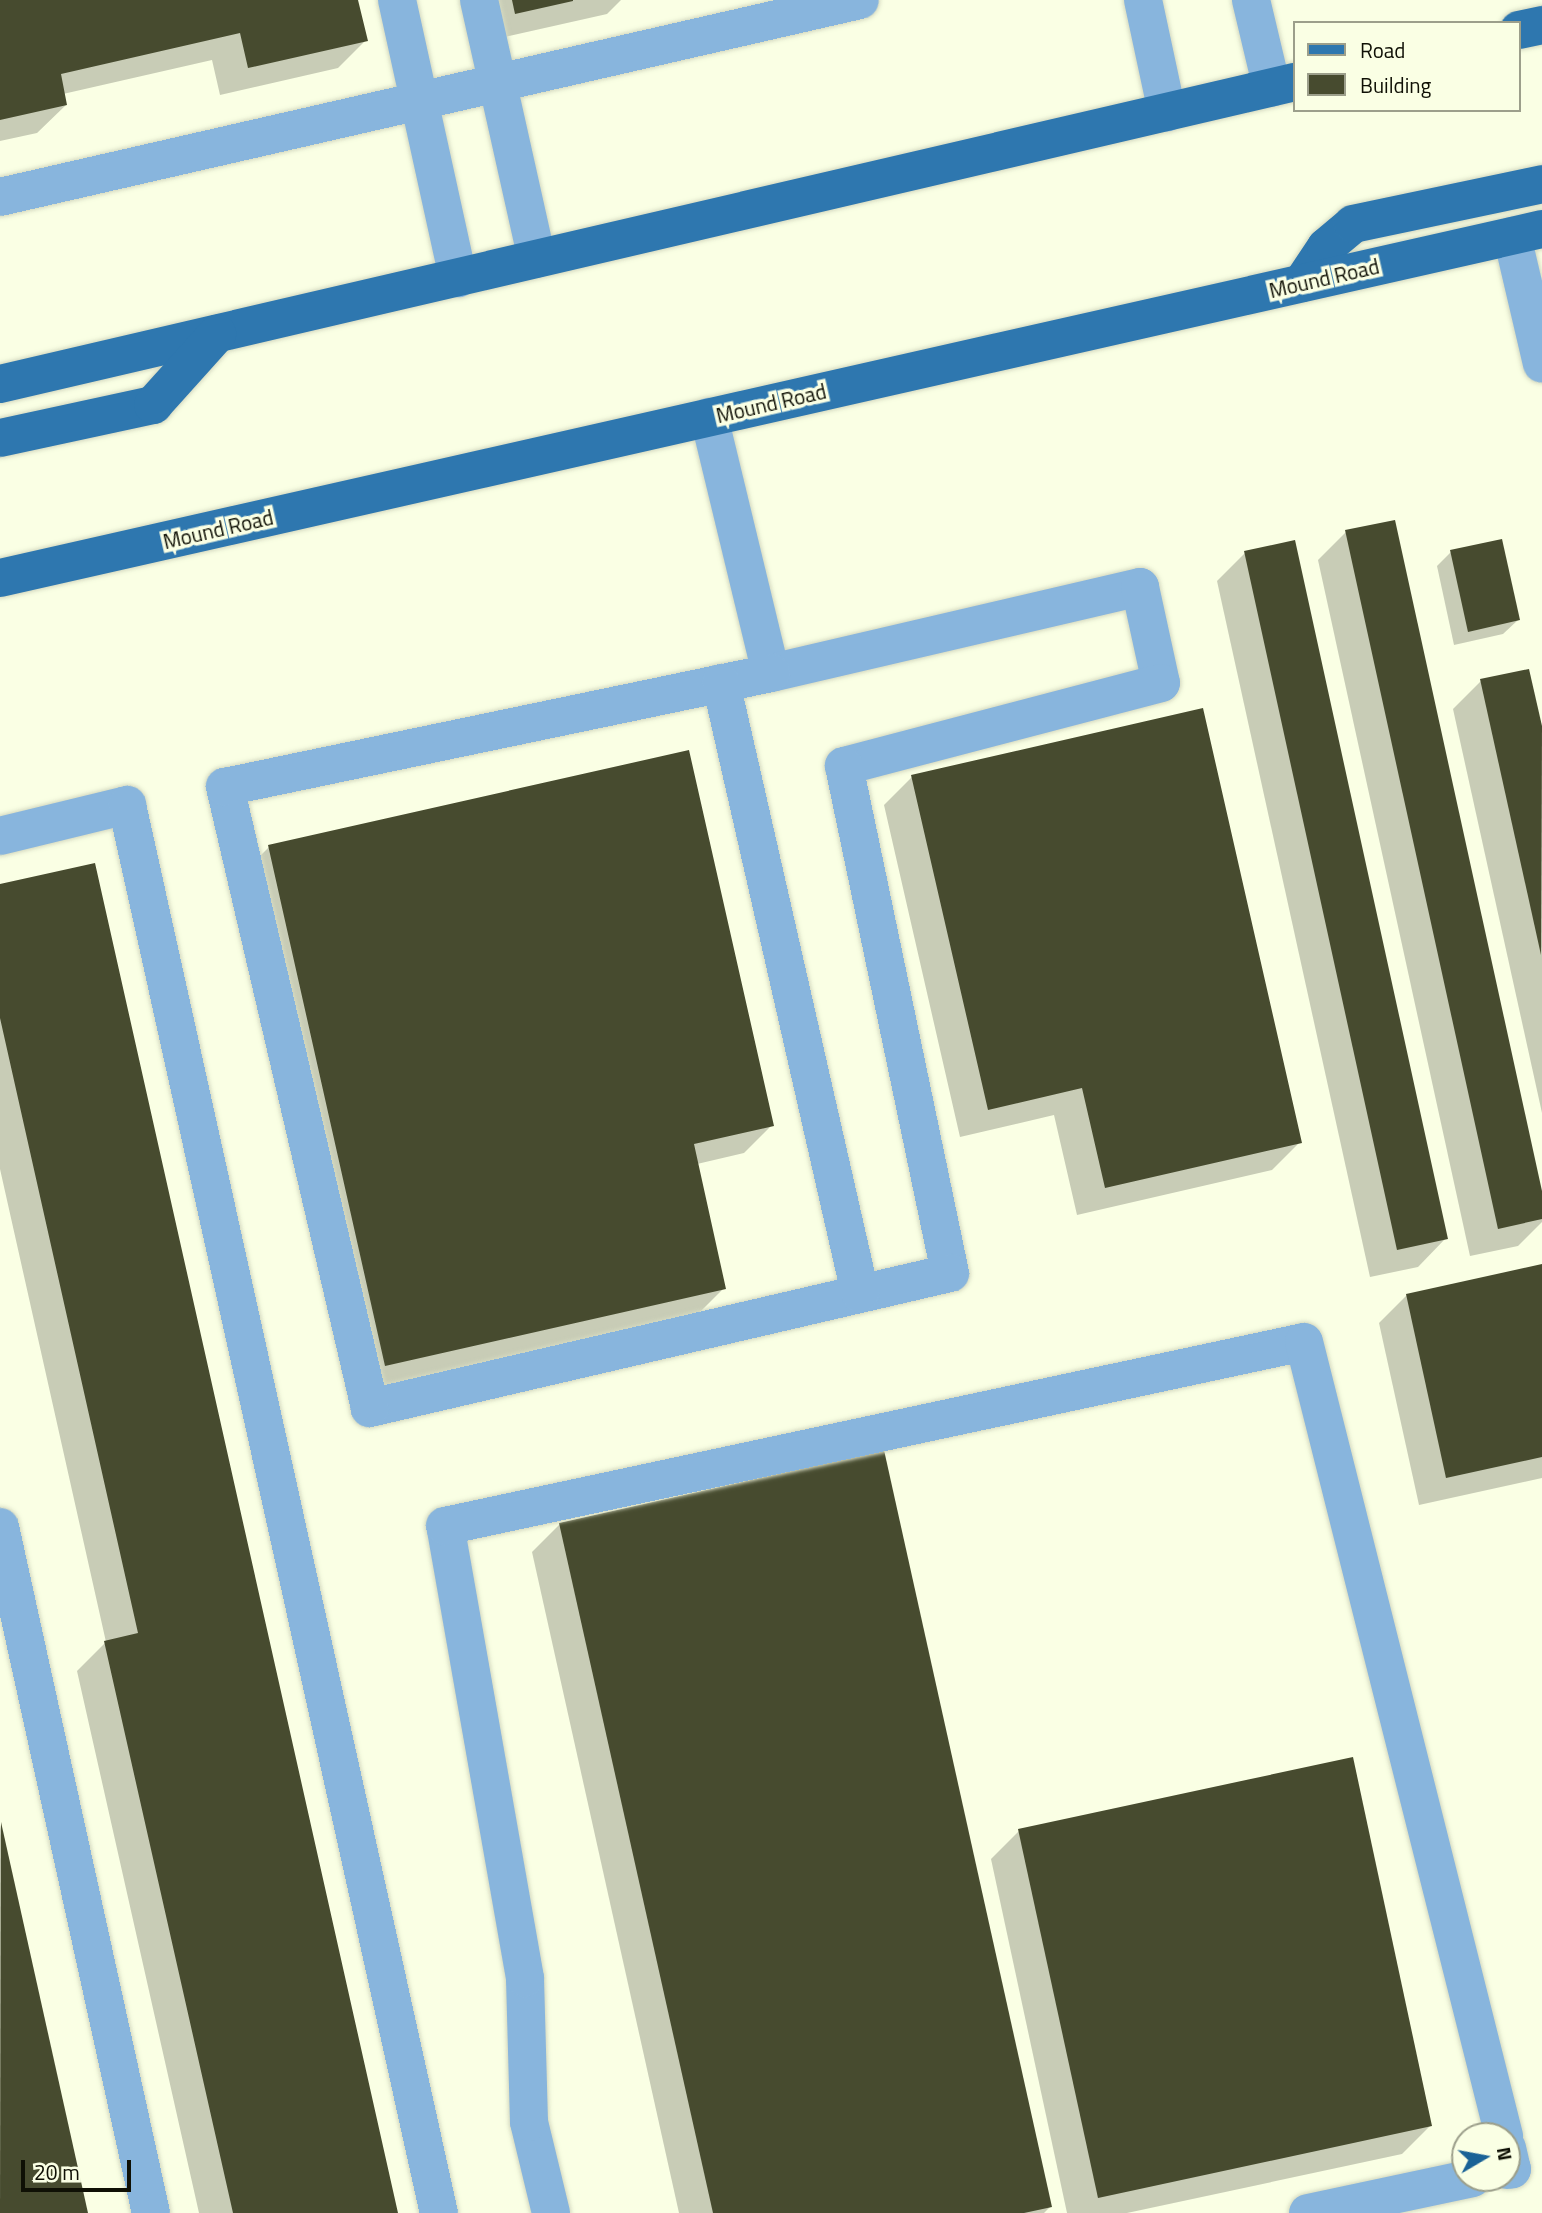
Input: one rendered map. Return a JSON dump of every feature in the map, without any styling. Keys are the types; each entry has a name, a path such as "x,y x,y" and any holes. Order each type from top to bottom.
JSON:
{"main road":[{"path":"1521,29 1542,24"},
{"path":"0,384 1283,85"},
{"path":"1302,284 1326,247 1353,224 1542,184"},
{"name":"Mound Road","path":"0,578 1527,232"},
{"path":"0,438 153,405 217,334"}],"lane":[{"path":"397,0 458,278"},
{"path":"480,0 537,259"},
{"path":"0,197 860,0"},
{"path":"1143,0 1167,112"},
{"path":"1251,0 1283,85"},
{"path":"1527,232 1542,364"},
{"path":"709,417 771,673"},
{"path":"1140,587 1161,684 844,766 950,1273 370,1408 225,787 721,682 771,673 1140,587"},
{"path":"721,682 860,1293"},
{"path":"0,836 127,805 439,2213"},
{"path":"551,2213 529,2122 525,1978 445,1526 1304,1342 1500,2122"},
{"path":"0,1527 151,2213"},
{"path":"1308,2213 1451,2182"}],"building":[{"path":"0,0 358,0 368,41 248,68 240,33 61,74 67,105 0,120"},
{"path":"512,0 573,0 573,1 515,14"},
{"path":"1395,520 1542,1191 1542,1219 1498,1229 1345,530"},
{"path":"1502,539 1520,620 1468,632 1450,550"},
{"path":"1295,540 1448,1239 1397,1250 1244,551"},
{"path":"1529,669 1542,726 1541,955 1480,679"},
{"path":"1203,708 1302,1143 1105,1188 1082,1088 988,1110 911,775"},
{"path":"689,750 774,1126 694,1144 726,1289 385,1366 268,845"},
{"path":"95,863 398,2213 233,2213 104,1641 138,1633 0,1018 0,884"},
{"path":"1542,1264 1542,1457 1446,1478 1406,1294"},
{"path":"884,1450 1052,2207 1024,2213 713,2213 559,1523"},
{"path":"1353,1757 1432,2126 1098,2198 1018,1829"},
{"path":"1,1822 88,2213 0,2213"}]}
